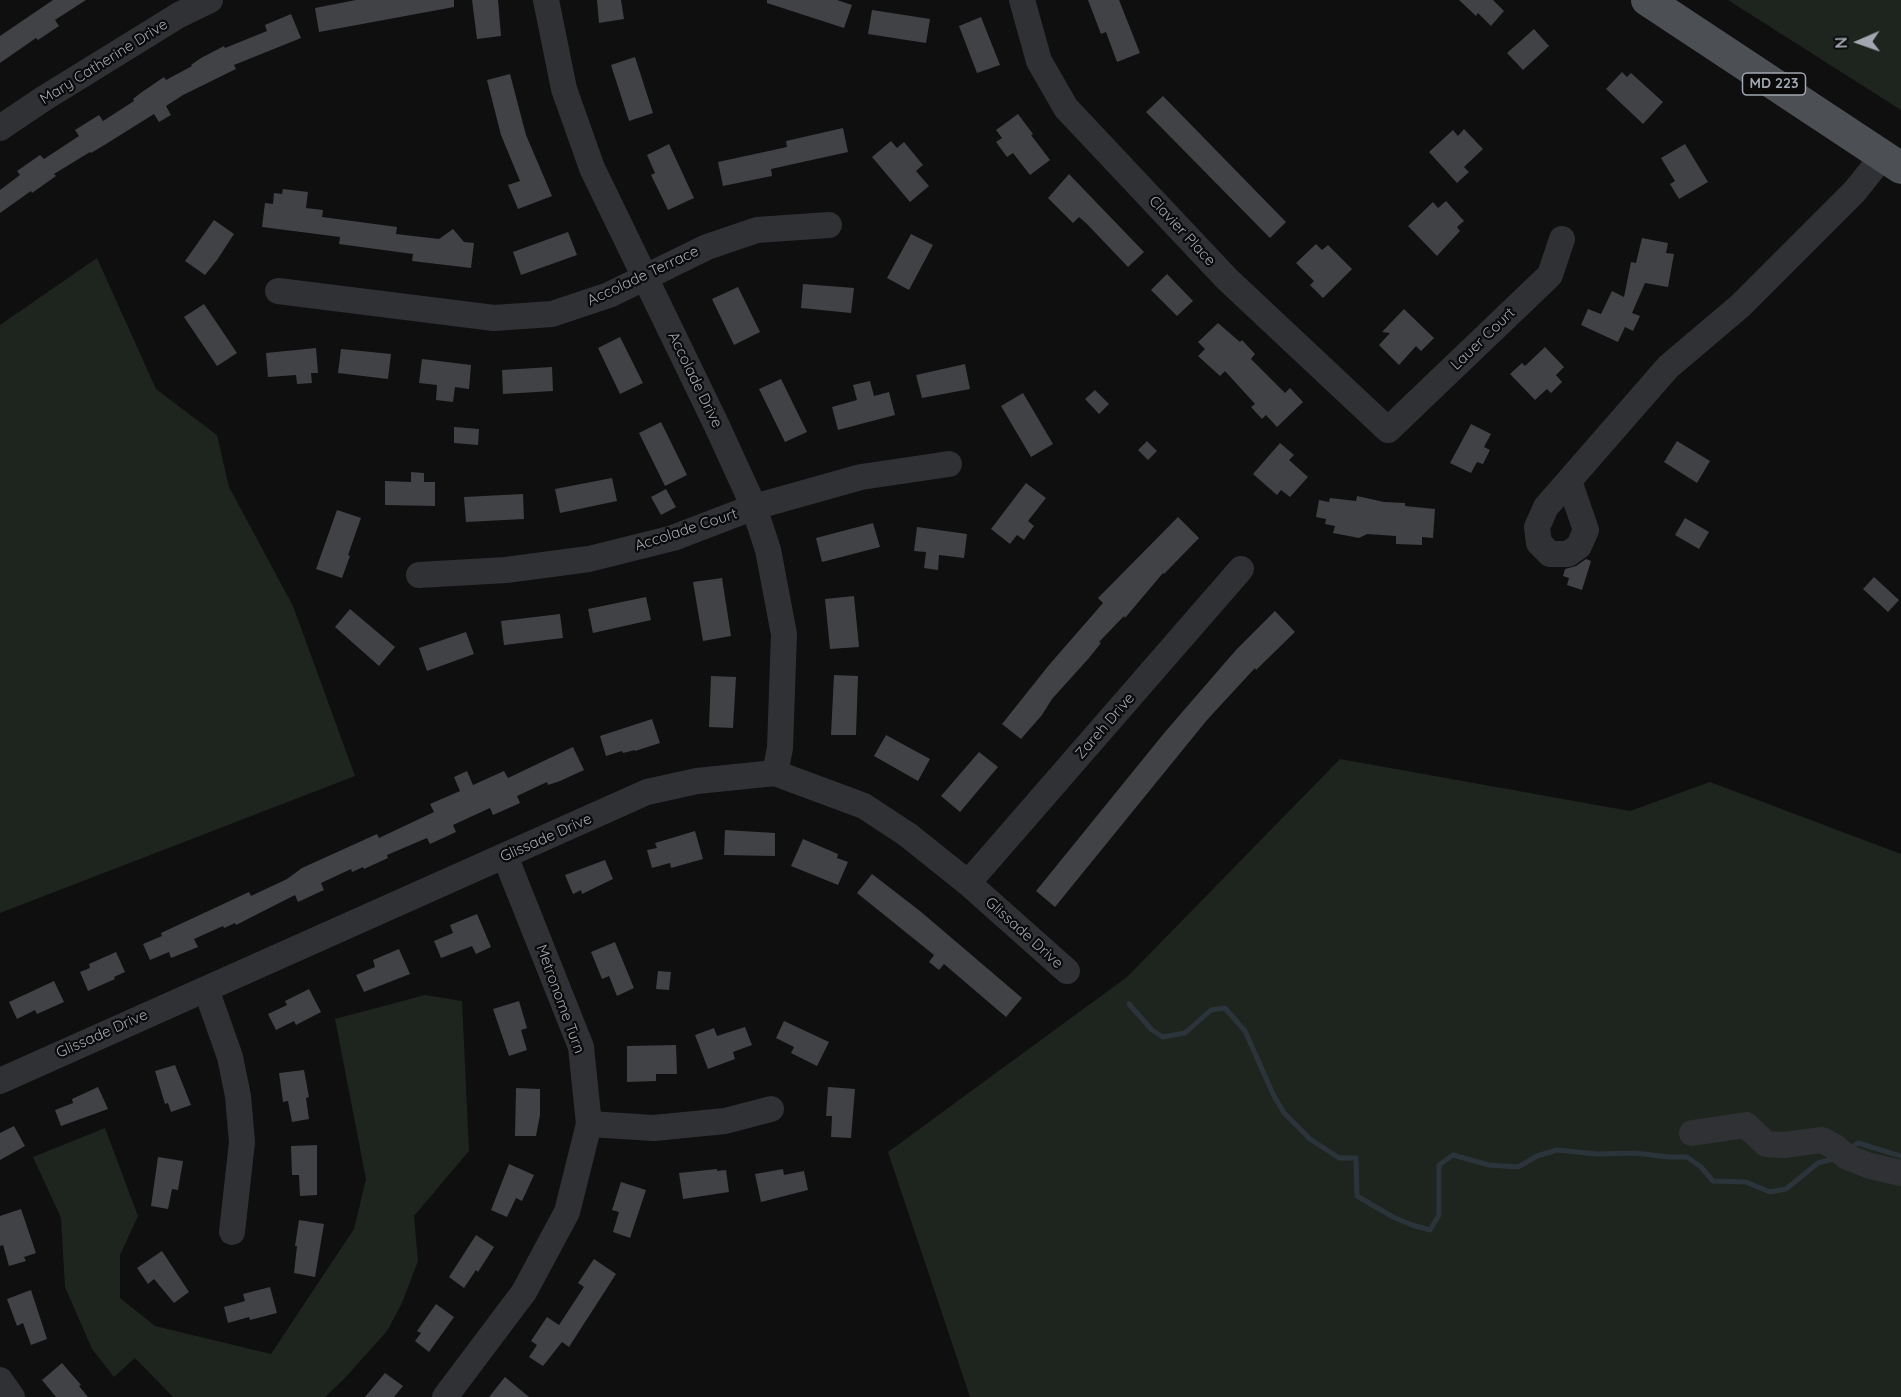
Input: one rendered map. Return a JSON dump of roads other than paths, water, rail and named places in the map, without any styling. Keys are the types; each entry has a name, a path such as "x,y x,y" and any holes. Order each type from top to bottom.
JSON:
{"main road":[{"name":"MD 223","path":"1647,0 1892,162"}],"street":[{"name":"Mary Catherine Drive","path":"0,128 179,15 210,0"},
{"name":"Accolade Drive","path":"546,0 564,89 592,168 717,426 754,507 768,550 784,634 780,748 775,774"},
{"name":"Clavier Place","path":"1022,0 1039,61 1066,108 1227,279 1388,430"},
{"path":"1569,482 1668,367 1740,306 1855,191 1892,162"},
{"name":"Accolade Terrace","path":"278,291 494,318 552,314 609,295 707,247 757,230 829,225"},
{"name":"Lauer Court","path":"1388,430 1550,275 1562,239"},
{"name":"Accolade Court","path":"419,575 506,570 589,559 673,538 754,507 861,477 950,464"},
{"name":"Zareh Drive","path":"968,883 1241,569"},
{"name":"Glissade Drive","path":"0,1081 647,792 697,781 775,774 864,806 908,835 968,883 1067,971"},
{"name":"Metronome Turn","path":"446,1397 524,1292 567,1212 589,1124 581,1047 505,856"},
{"path":"206,988 230,1057 238,1096 242,1142 232,1232"},
{"path":"589,1124 654,1128 725,1121 771,1109"},
{"path":"1692,1133 1746,1125 1766,1144 1784,1145 1822,1140 1870,1167 1901,1173"},
{"path":"0,1380 12,1397"}],"waterway":[{"path":"1129,1004 1152,1030 1163,1037 1185,1033 1211,1010 1225,1008 1245,1031 1284,1113 1310,1139 1339,1158 1356,1158 1357,1196 1393,1217 1430,1230 1439,1215 1439,1165 1453,1155 1489,1165 1518,1167 1537,1156 1557,1150 1597,1154 1635,1153 1687,1157 1701,1167 1713,1181 1746,1182 1770,1192 1786,1189 1818,1163 1836,1158"},
{"path":"1849,1149 1858,1143 1901,1156"}]}
